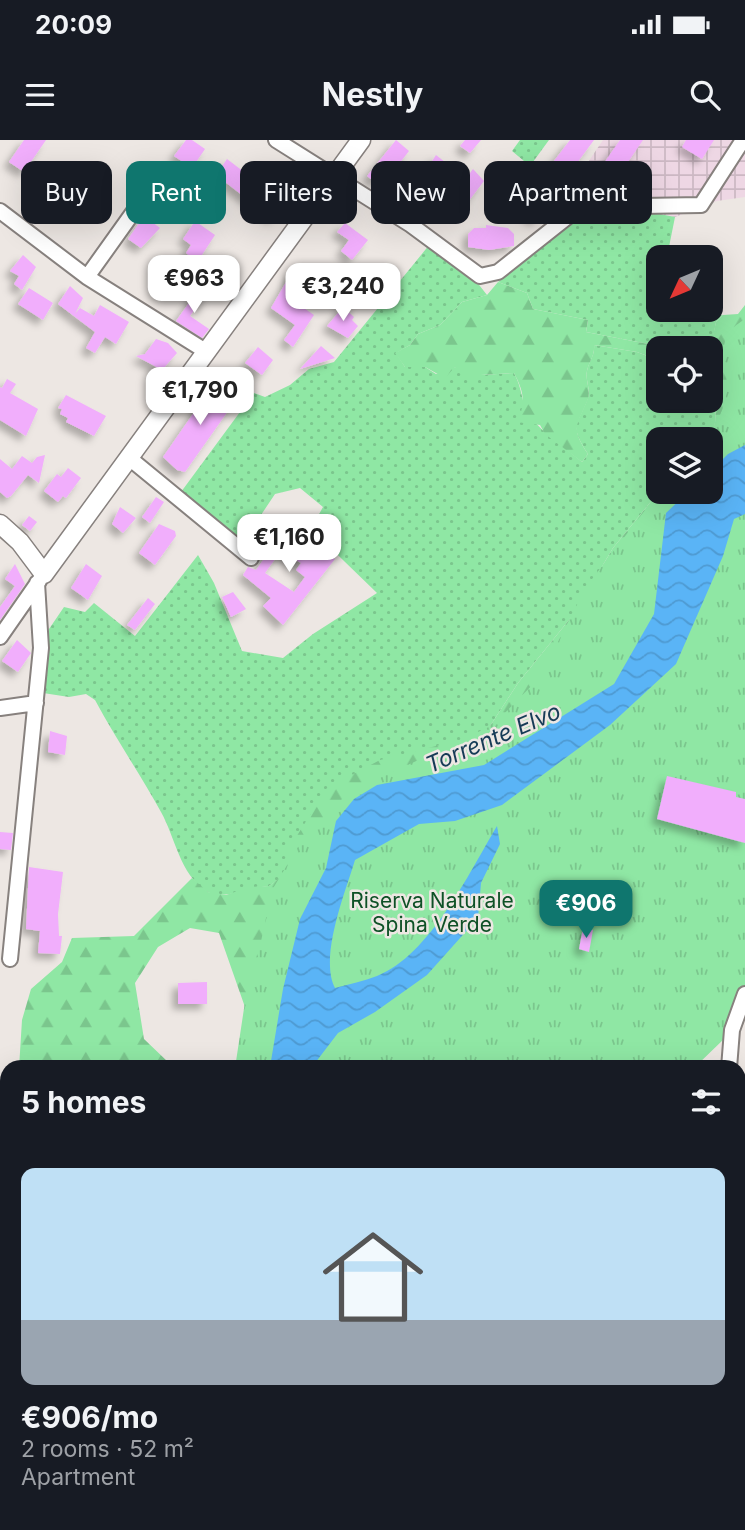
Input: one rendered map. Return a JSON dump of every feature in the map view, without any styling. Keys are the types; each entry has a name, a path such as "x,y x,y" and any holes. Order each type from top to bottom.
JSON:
{"street":[{"path":"276,140 310,161"},
{"path":"345,161 361,140"},
{"path":"357,191 411,225 480,276 488,276 498,272 580,207 701,205 743,140"},
{"path":"0,211 87,277 206,352"},
{"path":"87,277 126,222"},
{"path":"0,637 40,578 299,224"},
{"path":"128,457 251,558"},
{"path":"0,524 20,542 40,578 41,649 10,959 0,949"},
{"path":"0,708 36,703"},
{"path":"730,1060 732,1030 745,994"}],"shaded area":[{"path":"603,140 745,140 745,197 717,201 675,217 652,213 652,161 589,161"}],"green space":[{"path":"520,140 549,140 534,161 524,161 512,151"},
{"path":"652,213 675,217 669,245 646,245 646,322 716,322 713,336 646,336 646,344 586,332 588,320 533,309 527,293 498,282 572,224 652,224"},
{"path":"430,244 476,281 487,295 462,302 440,325 418,334 410,345 396,353 405,367 425,367 436,374 455,367 481,375 514,373 524,404 534,421 582,462 588,454 578,436 577,425 589,395 587,374 594,345 646,355 646,413 715,413 715,427 646,427 646,504 649,504 613,548 573,615 518,683 481,740 269,886 229,894 213,894 197,884 190,875 161,812 95,700 86,694 69,697 43,693 49,629 64,607 85,612 94,603 135,636 198,555 214,583 242,651 283,658 313,634 377,593 311,529 323,507 300,488 275,494 241,545 181,492 254,393 265,397 290,385 309,369 334,362"},
{"path":"498,282 527,293 533,309 588,320 586,332 646,344 646,355 594,345 587,374 589,396 577,426 582,445 588,454 582,462 545,434 540,425 517,422 523,398 514,373 481,375 472,384 455,367 445,378 425,367 405,367 395,353 410,345 418,334 440,325 462,302 487,295"},
{"path":"745,305 745,445 723,444 723,427 715,427 715,413 723,413 723,336 713,336 716,322 723,322 723,315 738,314"},
{"name":"Riserva Naturale Spina Verde","path":"745,319 745,989 725,1038 702,1060 236,1060 248,982 260,946 272,890 301,842 348,793 493,725 540,677 586,587 650,504 723,504 723,427 713,427 723,413 727,385 724,348 729,333"},
{"path":"649,504 654,504 662,556 246,1010 219,933 190,928 158,947 135,983 144,1039 166,1060 20,1060 22,1020 31,989 62,962 72,938 134,936 192,878 208,892 226,895 249,887 269,886 285,874 288,850 327,788 380,760 460,740 481,740 518,683 573,615 613,548"}],"water":[{"path":"745,445 745,514 734,519 723,556 676,664 610,725 502,805 455,821 419,824 355,860 332,943 331,975 335,988 377,976 414,950 431,932 461,889 497,826 500,844 481,883 478,918 427,975 375,1012 338,1033 317,1060 271,1060 283,989 300,919 326,868 336,821 354,799 377,785 484,765 614,684 654,614 666,513 675,504 723,504 723,459"}],"building":[{"path":"24,140 46,140 32,161 21,161 21,170 9,162"},
{"path":"186,140 192,140 205,149 197,161 182,161 174,156"},
{"path":"396,140 409,151 401,161 379,161"},
{"path":"465,140 481,140 470,153 460,146"},
{"path":"570,140 594,140 578,161 554,161"},
{"path":"620,140 643,140 629,161 605,161"},
{"path":"686,140 714,140 702,159 682,147"},
{"path":"436,155 444,161 432,161"},
{"path":"227,159 240,169 240,194 226,183"},
{"path":"473,169 484,181 470,199 470,173"},
{"path":"138,224 155,224 160,228 141,248 128,239"},
{"path":"193,224 199,224 215,235 198,261 195,259 200,263 189,278 181,272 191,257 186,253 191,245 183,239"},
{"path":"346,224 368,240 352,260 341,251 349,240 337,232"},
{"path":"486,225 508,228 514,234 514,246 489,250 468,247 468,234 474,228 486,228"},
{"path":"23,255 36,267 22,290 14,284 19,276 10,271"},
{"path":"293,270 312,283 298,304 314,315 293,347 284,340 295,325 271,308"},
{"path":"70,286 83,298 75,314 80,308 94,316 100,305 129,322 116,344 105,337 95,353 86,348 95,332 58,304"},
{"path":"201,286 208,291 190,316 209,329 202,338 176,321"},
{"path":"29,288 53,303 43,320 18,304"},
{"path":"343,307 354,317 352,320 358,326 348,338 327,326"},
{"path":"156,339 168,343 177,353 162,370 136,356 145,354"},
{"path":"321,346 335,358 300,369"},
{"path":"258,347 273,360 262,375 245,363"},
{"path":"7,379 16,384 10,393 38,409 26,436 0,420 0,387 2,388"},
{"path":"215,382 221,385 222,383 238,397 185,472 177,470 163,457"},
{"path":"66,395 106,416 94,436 66,422 68,418 60,414 62,409 58,408"},
{"path":"45,455 39,483 28,475 11,496 7,498 0,492 0,459 12,469 22,456 32,463 37,457"},
{"path":"68,468 81,478 66,498 63,496 58,502 44,491 57,474 61,477"},
{"path":"156,497 164,502 150,523 142,517"},
{"path":"120,507 136,518 123,533 112,524"},
{"path":"29,516 37,522 30,531 22,525"},
{"path":"159,524 175,531 176,536 155,565 139,553"},
{"path":"287,526 290,528 286,537 289,534 295,539 297,537 309,546 313,542 335,559 283,625 263,606 271,598 243,575 248,567 256,570","holes":["281,551 301,563 296,570 305,577 294,592 265,573"]},
{"path":"15,564 25,584 0,620 0,607 15,586 5,579"},
{"path":"86,564 102,576 88,600 71,588"},
{"path":"233,592 246,609 231,617 222,597"},
{"path":"148,598 155,604 135,630 127,625"},
{"path":"17,640 31,653 18,672 2,661"},
{"path":"50,731 67,736 65,755 48,752"},
{"path":"667,776 736,792 736,797 745,799 745,843 657,819"},
{"path":"0,832 13,833 11,850 0,849"},
{"path":"29,867 63,872 58,914 59,936 62,936 60,954 38,953 40,931 26,929"},
{"path":"583,928 593,930 589,952 579,949"},
{"path":"207,982 207,1004 178,1004 178,983"}],"water label":[{"name":"Torrente Elvo","path":"493,738"}]}
